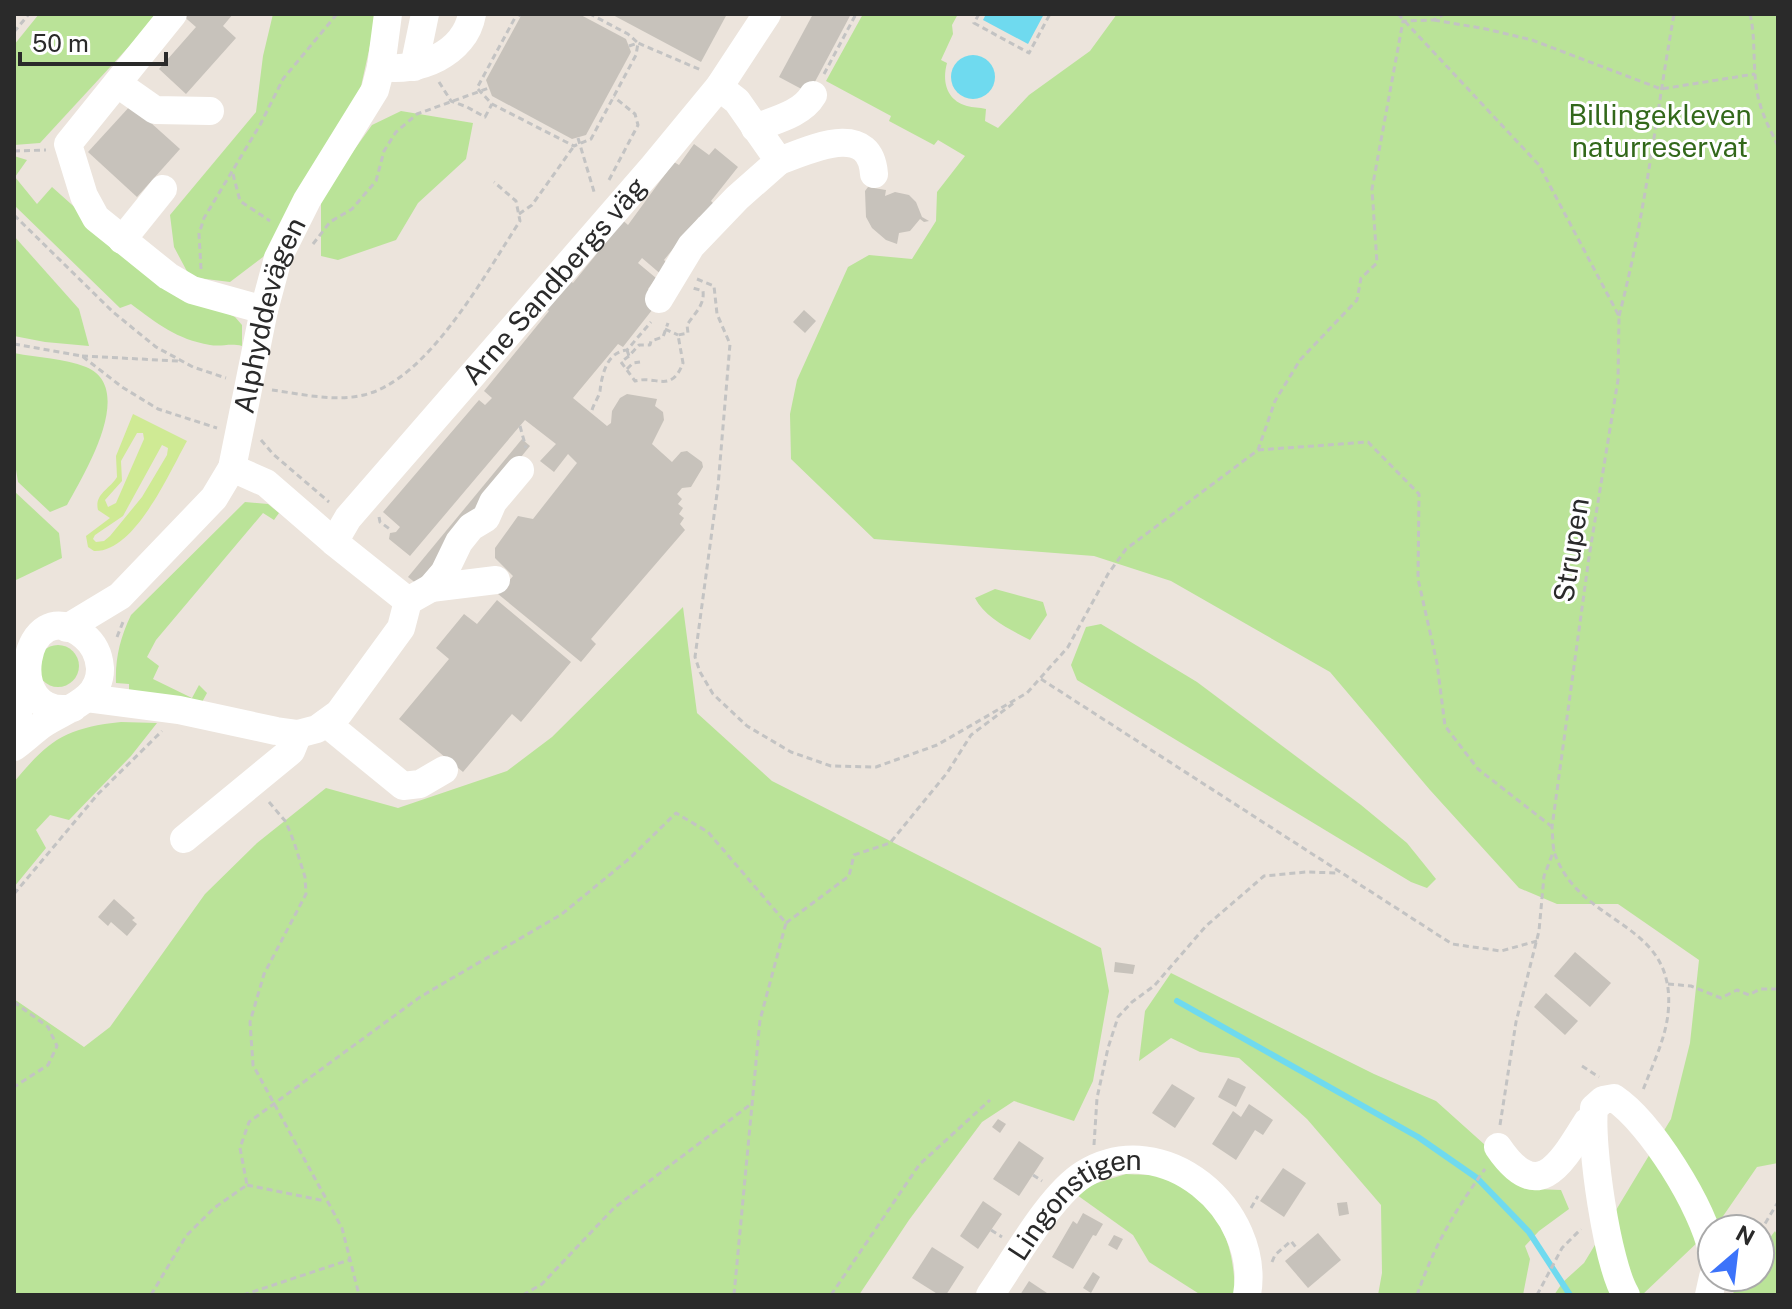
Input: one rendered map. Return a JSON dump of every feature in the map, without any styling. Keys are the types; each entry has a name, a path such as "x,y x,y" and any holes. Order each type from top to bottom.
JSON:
{"street":[{"path":"173,14 68,144 76,173 96,218 168,276 192,290 264,310"},
{"name":"Alphyddevägen","path":"67,628 120,596 214,498 232,468 264,310 278,258 307,200 375,90 388,14"},
{"path":"414,67 425,14"},
{"path":"381,67 414,67 447,53 470,30 472,14"},
{"name":"Arne Sandbergs väg","path":"341,530 653,167 714,80 767,14"},
{"path":"714,80 737,101 779,161"},
{"path":"118,84 155,110 210,111"},
{"path":"755,128 794,112 808,104 813,95"},
{"path":"665,309 691,246 737,198 779,161 832,143 845,142 865,151 873,164 874,174"},
{"path":"122,240 163,189"},
{"path":"21,686 30,698 43,707 58,710 80,703 179,710 298,734 317,729 339,713 401,628 420,594 444,573 459,542 471,527 486,518 493,502 524,462"},
{"path":"232,468 266,483 341,530 420,594 496,580"},
{"name":"Alphyddevägen","path":"99,658 120,596"},
{"path":"14,722 19,710 21,686 17,671 19,656 26,643 52,627 67,628 87,639 99,658 100,673 96,687 80,703 42,725 14,747"},
{"path":"326,723 403,786 420,784 444,770"},
{"path":"184,839 291,751 298,734"},
{"path":"1626,1295 1612,1256 1603,1206 1592,1122 1594,1108 1603,1100 1614,1098 1634,1113 1660,1147 1697,1213"},
{"path":"1498,1147 1510,1165 1520,1172 1533,1176 1546,1175 1563,1159 1587,1122 1592,1122"},
{"name":"Lingonstigen","path":"990,1295 1072,1183 1097,1167 1128,1160 1167,1166 1205,1185 1232,1218 1246,1252 1247,1295"}],"path":[{"path":"14,32 29,14"},
{"path":"192,290 201,275 199,234 204,218 260,125 283,79 337,14"},
{"path":"521,16 517,14 477,88 492,104 574,146"},
{"path":"590,14 628,34 638,43 714,80"},
{"path":"813,95 856,14"},
{"path":"979,14 974,23 1029,53 1050,14"},
{"name":"Strupen","path":"1398,14 1539,165 1619,316 1618,380 1589,557 1552,827 1555,856 1571,883 1604,913 1648,943 1662,963 1668,984 1668,1016 1634,1113"},
{"path":"1434,20 1444,14"},
{"path":"1619,316 1644,207 1674,14"},
{"path":"1750,14 1755,33 1759,104 1778,146"},
{"path":"1258,450 1275,401 1300,360 1357,300 1361,278 1377,263 1372,189 1403,21 1434,20 1532,40 1661,89 1755,74"},
{"path":"629,46 638,43"},
{"path":"519,214 532,205 574,146 591,139 636,55 638,43"},
{"path":"233,171 240,201 311,247 330,222 352,209 376,181 384,151 396,132 417,114 489,88"},
{"path":"483,90 494,102 572,145 580,144"},
{"path":"606,186 638,125 635,114 614,97"},
{"path":"451,101 485,117 492,104"},
{"path":"578,138 594,193"},
{"path":"14,151 49,150 68,144"},
{"path":"270,390 316,396 363,395 395,382 425,357 520,221 516,201 494,182"},
{"path":"14,215 113,312 156,347 182,361 237,381"},
{"path":"694,277 714,286 717,314 730,344 718,486 695,657 713,694 747,726 791,752 831,766 876,767 937,745 1027,693"},
{"path":"665,329 678,335 688,333 687,325 698,312 704,297 700,289 689,290"},
{"path":"592,410 611,357 619,350 627,350 660,312 664,303 663,337 651,341 650,345 639,345 621,362 635,381 642,379 664,383 672,380 683,363 678,335"},
{"path":"14,344 57,349 82,356 182,361"},
{"path":"627,350 629,356"},
{"path":"82,356 122,387 158,409 241,430 273,454 341,530"},
{"path":"627,369 633,363 640,362"},
{"path":"520,426 524,462"},
{"path":"734,1295 760,1020 786,923 849,876 854,855 890,843 947,773 971,735 1027,693 1068,647 1108,574 1126,549 1258,450 1368,442 1419,494 1418,579 1437,663 1445,726 1478,769 1552,827"},
{"path":"1040,678 1452,944 1501,951 1537,941"},
{"path":"14,894 98,794 164,730"},
{"path":"247,1185 240,1148 249,1122 420,997 562,914 630,858 676,813 708,832 786,923"},
{"path":"286,822 305,877 306,894 264,974 250,1022 253,1065 342,1228 359,1295"},
{"path":"1417,1295 1451,1217 1498,1147 1514,1033 1537,941 1544,876 1554,849"},
{"path":"1094,1146 1097,1098 1118,1017 1154,986 1206,926 1264,876 1342,873"},
{"path":"1668,984 1691,986 1721,998 1737,990 1749,995 1760,989 1778,989"},
{"path":"14,1002 48,1027 57,1046 48,1065 14,1087"},
{"path":"1582,1066 1601,1078"},
{"path":"831,1295 919,1165 990,1100"},
{"path":"523,1295 542,1284 614,1208 751,1104"},
{"path":"151,1295 186,1236 214,1208 247,1185 327,1201"},
{"path":"1537,1295 1562,1248 1603,1206"},
{"path":"1270,1267 1275,1255 1291,1241 1298,1250"},
{"path":"243,1295 350,1260"}],"green space":[{"path":"39,14 159,14 40,143 14,145 14,45"},
{"path":"273,14 377,14 356,109 263,257 230,282 190,277 174,247 170,215 256,112 263,56"},
{"name":"Billingekleven naturreservat","path":"863,14 958,14 941,60 947,63 947,89 960,103 986,109 985,121 998,128 1029,95 1090,51 1117,14 1778,14 1778,1163 1757,1167 1725,1213 1696,1213 1696,1244 1642,1295 1554,1295 1584,1263 1671,1119 1690,1043 1699,960 1618,904 1557,904 1519,888 1430,790 1330,672 1171,581 1094,556 874,539 791,459 790,414 797,380 848,267 869,255 912,259 936,221 937,192 965,156 938,140 934,145 889,121 891,116 826,81"},
{"path":"401,111 473,123 466,159 418,203 396,240 338,260 321,256 321,196 372,125"},
{"path":"14,156 27,160 15,177 37,204 52,187 154,278 235,317 242,325 242,346 214,345 187,339 168,330 131,304 120,308 14,205"},
{"path":"14,236 79,309 89,346 14,336"},
{"path":"14,353 86,367 101,378 107,393 107,412 94,453 67,505 50,512 18,482 14,457"},
{"path":"133,414 187,441 161,490 137,525 109,548 94,551 88,547 86,536 110,518 98,510 97,504 117,477 116,456","holes":["137,433 143,433 144,439 116,503 108,507 105,500 122,481 121,461","162,445 168,448 167,455 142,497 110,536 96,542 93,539 95,535 123,516"]},
{"path":"14,491 59,533 62,558 14,581"},
{"path":"245,502 268,504 279,513 274,520 263,513 156,640 147,657 159,666 153,679 192,698 199,685 207,693 201,704 129,693 129,684 116,683 116,674 119,649 131,615"},
{"path":"995,589 1043,602 1047,615 1030,640 999,623 979,605 975,598"},
{"path":"683,607 697,713 772,781 1101,948 1109,991 1093,1081 1074,1121 1014,1101 982,1122 909,1220 859,1295 14,1295 14,999 84,1047 110,1027 205,894 257,843 326,788 398,808 507,771 552,737"},
{"path":"1101,624 1197,682 1361,805 1407,843 1436,879 1427,888 1411,882 1077,680 1071,665 1086,627"},
{"path":"58,645 73,651 79,666 73,681 58,687 43,681 37,666 43,651"},
{"path":"121,722 157,723 131,756 69,820 50,815 36,830 46,848 14,887 14,782 48,746 60,738 86,728"},
{"path":"1171,973 1374,1074 1436,1101 1534,1189 1561,1190 1569,1209 1539,1231 1525,1246 1530,1259 1523,1295 1378,1295 1382,1273 1381,1205 1307,1119 1239,1058 1200,1052 1171,1038 1139,1061 1145,1011"},
{"path":"1126,1174 1169,1179 1207,1208 1222,1230 1231,1254 1235,1295 1201,1295 1149,1262 1133,1235 1077,1195 1094,1184"},
{"path":"1776,1233 1778,1295 1733,1295 1776,1293"}],"water":[{"path":"986,14 1044,14 1028,44 983,20"},
{"path":"973,55 989,61 995,77 989,93 973,99 957,93 951,77 957,61"}],"building":[{"path":"181,14 233,14 223,26 236,38 186,94 159,69 196,27"},
{"path":"522,14 579,14 626,39 631,52 586,135 572,139 492,96 486,80"},
{"path":"611,14 727,14 701,62"},
{"path":"813,14 851,14 809,93 779,77"},
{"path":"131,105 180,149 137,197 88,152"},
{"path":"694,144 709,155 715,148 738,167 711,201 714,204 702,220 699,217 664,260 670,266 663,276 642,258 638,263 656,278 648,289 655,295 656,305 623,347 618,344 573,398 607,426 620,398 627,394 657,399 655,406 663,412 664,420 652,444 672,462 681,452 687,451 702,462 703,467 691,487 682,488 677,494 682,499 678,504 683,508 679,514 684,518 680,524 685,530 591,639 596,644 581,662 498,594 513,576 495,558 495,548 518,516 533,519 577,463 568,454 554,472 540,461 556,444 525,420 410,556 389,539 390,533 400,527 383,512 479,400 485,405 492,398 484,391 549,311 544,308 568,279 573,283 612,235 619,217 628,225 674,162 679,165"},
{"path":"868,187 886,190 885,196 895,192 909,195 916,202 922,217 929,221 920,219 910,231 899,233 897,244 886,240 872,228 866,217 865,191"},
{"path":"804,310 816,321 805,333 793,322"},
{"path":"522,439 530,446 417,584 408,577"},
{"path":"497,600 571,662 521,722 512,714 463,772 399,719 449,659 436,648 464,614 477,624"},
{"path":"114,899 135,918 132,920 137,924 127,936 111,922 108,926 98,917"},
{"path":"1575,952 1611,983 1590,1007 1554,976"},
{"path":"1115,962 1135,965 1133,974 1114,972"},
{"path":"1546,993 1578,1021 1565,1035 1534,1007"},
{"path":"1228,1078 1246,1087 1236,1107 1218,1097"},
{"path":"1172,1084 1195,1098 1175,1128 1152,1113"},
{"path":"1249,1104 1273,1120 1263,1135 1255,1130 1236,1160 1212,1144 1233,1111 1241,1117"},
{"path":"998,1119 1006,1124 1000,1133 992,1127"},
{"path":"1019,1141 1044,1158 1019,1196 993,1179"},
{"path":"1283,1168 1306,1183 1284,1217 1260,1201"},
{"path":"983,1201 1002,1214 978,1249 960,1236"},
{"path":"1347,1202 1349,1214 1339,1216 1337,1203"},
{"path":"1083,1213 1103,1224 1073,1269 1052,1257 1073,1221 1077,1224"},
{"path":"1318,1233 1341,1260 1308,1288 1285,1261"},
{"path":"1114,1235 1123,1239 1117,1250 1108,1245"},
{"path":"932,1247 964,1267 946,1295 939,1295 912,1278"},
{"path":"1093,1272 1100,1277 1091,1293 1083,1288"},
{"path":"1029,1281 1050,1295 1020,1295"}],"waterway":[{"path":"1177,1001 1418,1137 1477,1178 1529,1232 1570,1295"}]}
